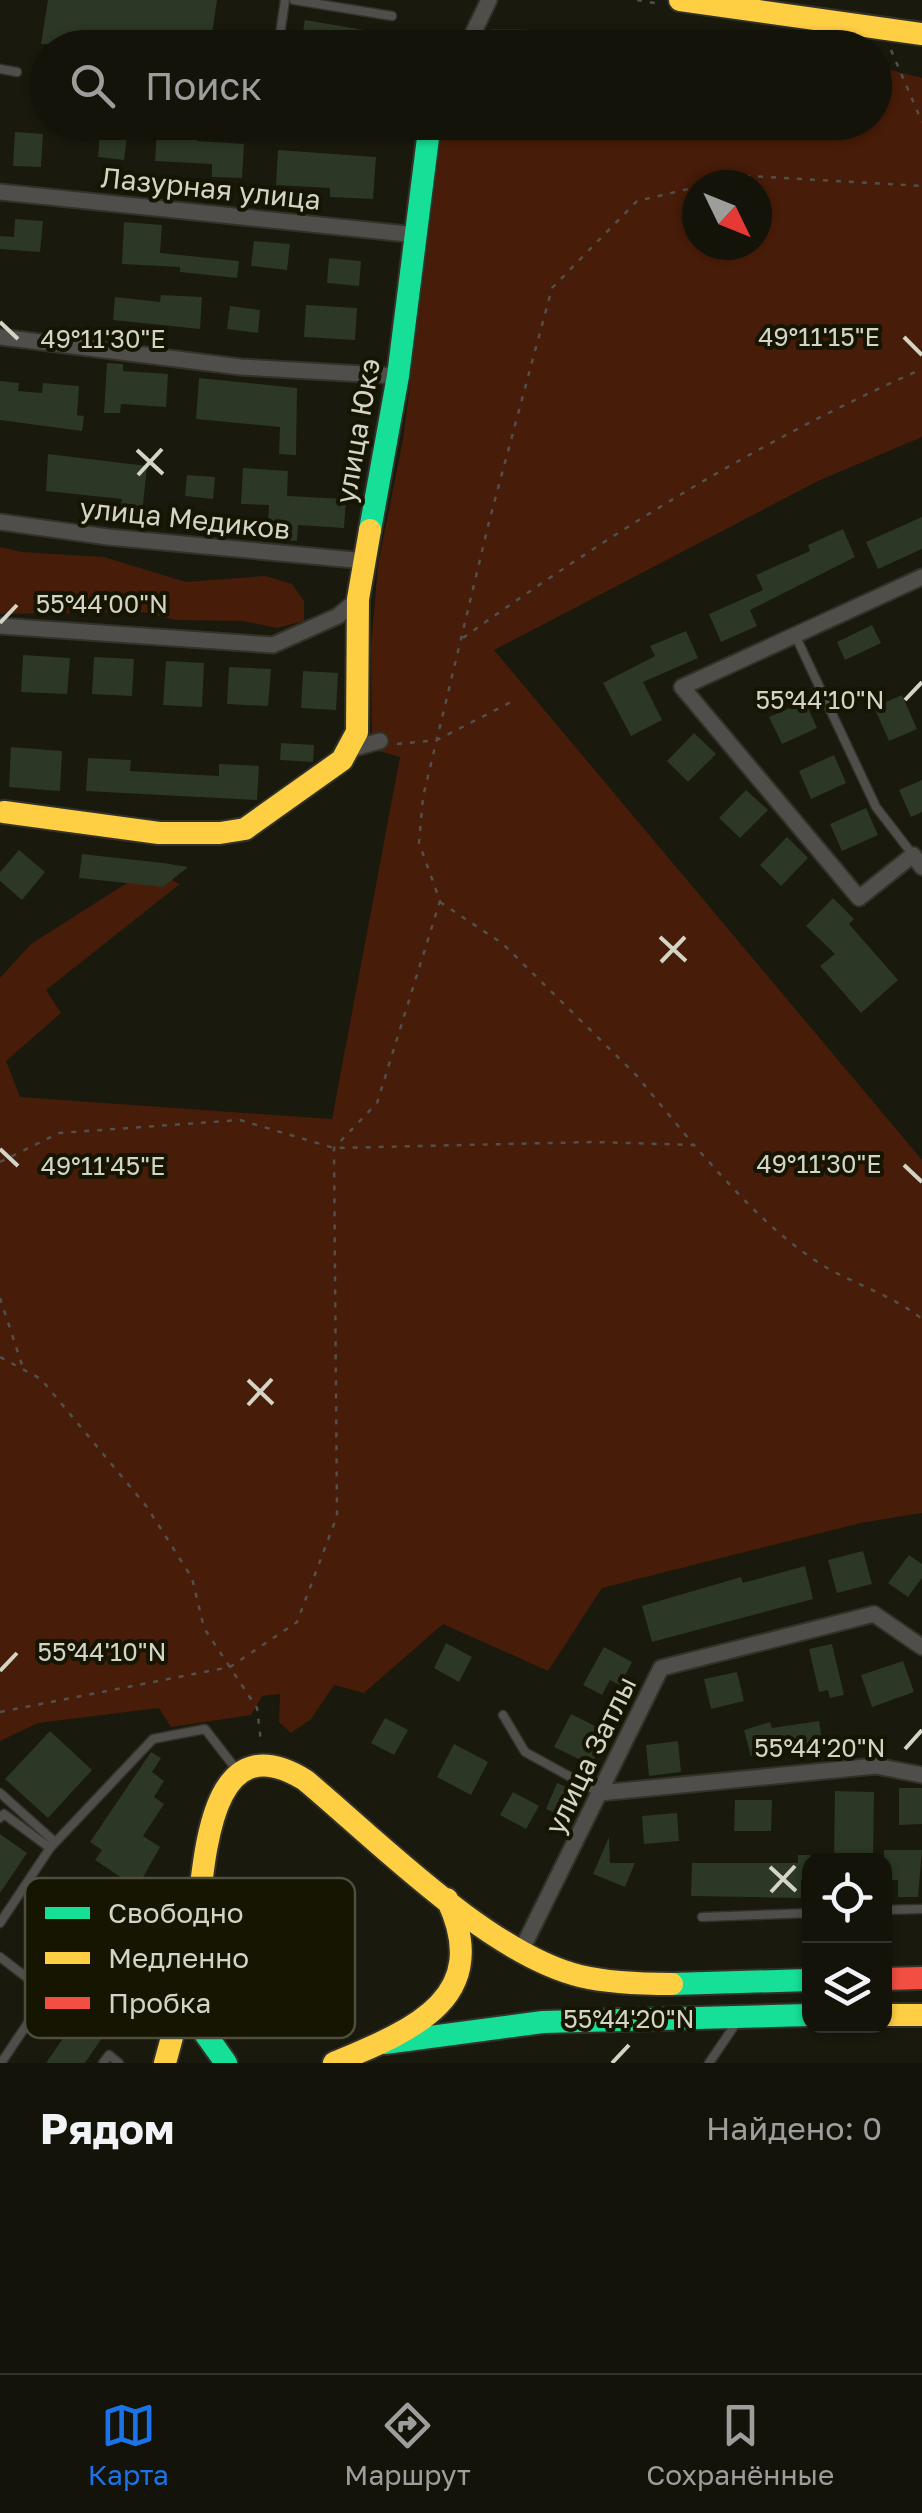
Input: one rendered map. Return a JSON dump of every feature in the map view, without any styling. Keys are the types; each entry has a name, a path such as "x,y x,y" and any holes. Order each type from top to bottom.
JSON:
{"street":[{"path":"475,30 489,0"},
{"path":"680,0 922,34"},
{"name":"улица Юкэ","path":"351,749 357,732 358,599 398,376 428,140"},
{"name":"Лазурная улица","path":"0,192 417,235"},
{"path":"0,336 241,366 398,376"},
{"name":"улица Медиков","path":"0,522 108,537 365,561"},
{"path":"919,858 859,898 682,687 922,577"},
{"path":"0,626 273,645 298,638 338,616 358,599"},
{"path":"2,814 136,830 229,833 245,829 342,760 351,749 380,741"},
{"name":"улица Затлы","path":"521,1951 661,1668 874,1614 922,1646"},
{"path":"205,1878 216,1814 239,1772 263,1763 275,1764 306,1780 521,1951 576,1976 632,1983 802,1980"},
{"path":"598,1793 876,1766 922,1775"},
{"path":"385,2043 436,2009 456,1981 462,1964 462,1929 442,1892"},
{"path":"892,1979 922,1978"},
{"path":"334,2063 385,2043 456,2029 558,2018 802,2015"},
{"path":"892,2015 922,2015"},
{"path":"165,2063 171,2038"},
{"path":"208,2038 226,2063"}],"lane":[{"path":"281,30 286,0"},
{"path":"294,0 392,16"},
{"path":"0,69 17,72"},
{"path":"795,635 876,807 919,858"},
{"path":"503,1715 525,1752 598,1793"},
{"path":"31,1878 53,1845 153,1739 205,1729 239,1772"},
{"path":"0,1793 53,1845"},
{"path":"0,1818 4,1814 53,1845"},
{"path":"0,1923 25,1886"},
{"path":"892,1910 922,1909"},
{"path":"702,1917 802,1913"},
{"path":"0,1957 25,1977"},
{"path":"709,2063 741,2016"},
{"path":"1,2063 25,2027"},
{"path":"103,2063 108,2055 120,2063"}],"path":[{"path":"892,52 922,122"},
{"path":"772,177 922,186"},
{"path":"682,190 637,201 552,288 437,740 419,844 440,901 502,944 636,1075 761,1220 821,1264 904,1304 922,1319"},
{"path":"461,640 565,565 814,416 922,369"},
{"path":"380,741 398,744 437,740 515,700"},
{"path":"0,1712 230,1667 297,1622 337,1516 334,1148 377,1104 440,901"},
{"path":"0,1162 59,1133 240,1120 334,1148 594,1142 694,1145"},
{"path":"0,1298 24,1370"},
{"path":"0,1357 41,1379 148,1508 192,1578 204,1628 257,1708 263,1763"}],"shaded area":[{"path":"892,70 922,78 922,437 818,481 494,650 922,1160 922,1513 861,1523 602,1588 548,1671 443,1624 364,1693 334,1685 311,1719 291,1733 279,1722 280,1694 262,1696 251,1715 171,1727 159,1708 38,1723 0,1741 0,978 31,944 149,869 180,884 46,990 61,1013 6,1061 20,1097 332,1119 400,757 372,749 371,647 378,564 403,439 441,140 892,140"},
{"path":"0,547 104,557 186,582 265,576 292,584 304,601 304,621 277,628 243,621 176,620 142,612 0,614"}],"building":[{"path":"48,0 217,0 213,30 43,30"},
{"path":"305,20 364,30 303,30"},
{"path":"15,132 30,133 30,140 43,140 41,167 13,166"},
{"path":"99,140 126,140 124,160 98,157"},
{"path":"156,140 244,144 242,178 212,177 212,164 155,161"},
{"path":"278,150 376,157 373,199 330,197 330,188 276,185"},
{"path":"15,219 43,221 40,252 0,249 0,236 14,237"},
{"path":"124,222 162,225 160,253 239,261 237,278 180,272 180,267 122,264"},
{"path":"254,241 290,244 287,270 251,266"},
{"path":"329,258 361,261 359,286 327,283"},
{"path":"161,295 202,297 200,329 113,320 115,297 160,302"},
{"path":"306,305 357,308 355,340 304,337"},
{"path":"230,306 260,310 258,333 227,329"},
{"path":"107,363 123,364 123,371 168,374 166,407 121,404 120,413 104,413"},
{"path":"199,378 297,388 296,455 279,454 280,427 196,419"},
{"path":"0,381 19,383 18,391 42,393 43,383 79,386 77,415 84,416 82,431 0,420"},
{"path":"48,454 147,466 142,515 120,513 122,499 46,491"},
{"path":"243,468 288,471 287,496 346,499 344,528 298,525 297,541 267,539 269,505 241,504"},
{"path":"187,475 215,477 213,499 185,496"},
{"path":"922,517 922,549 878,569 866,542"},
{"path":"843,529 855,557 750,610 757,626 721,642 709,614 763,590 756,575 810,551 808,545"},
{"path":"872,625 881,643 845,660 837,642"},
{"path":"686,631 698,658 643,682 662,720 631,736 603,683 655,656 650,646"},
{"path":"23,655 70,658 67,694 21,692"},
{"path":"94,657 134,659 132,696 92,694"},
{"path":"166,661 204,663 202,707 163,705"},
{"path":"229,667 271,669 268,706 227,704"},
{"path":"303,671 338,673 336,710 301,708"},
{"path":"902,695 917,729 889,741 874,707"},
{"path":"805,701 817,728 782,744 769,717"},
{"path":"694,733 716,754 688,782 667,761"},
{"path":"281,743 314,745 313,762 280,760"},
{"path":"11,747 62,751 60,791 9,787"},
{"path":"834,755 846,783 811,799 799,771"},
{"path":"88,758 131,760 130,771 219,776 219,764 259,766 257,800 86,791"},
{"path":"922,780 922,812 911,817 899,790"},
{"path":"746,790 768,810 740,838 719,818"},
{"path":"866,808 878,835 842,851 830,824"},
{"path":"787,837 808,858 781,886 760,865"},
{"path":"19,850 45,872 22,900 0,881 0,872"},
{"path":"82,854 188,867 163,887 79,878"},
{"path":"833,898 854,919 849,924 898,980 861,1013 820,966 835,954 806,926"},
{"path":"863,1551 872,1584 837,1593 828,1560"},
{"path":"909,1555 922,1564 922,1578 908,1597 888,1583"},
{"path":"805,1566 813,1599 652,1642 642,1606 741,1577 743,1583"},
{"path":"446,1643 472,1657 459,1682 434,1668"},
{"path":"832,1644 844,1695 830,1698 828,1690 819,1692 809,1649"},
{"path":"604,1647 632,1662 620,1685 610,1680 602,1695 583,1685"},
{"path":"903,1661 914,1692 872,1707 861,1675"},
{"path":"737,1672 744,1701 711,1709 704,1679"},
{"path":"571,1714 607,1732 591,1765 554,1747"},
{"path":"385,1718 408,1730 394,1755 371,1743"},
{"path":"819,1721 823,1747 794,1752 792,1744 751,1756 744,1730 770,1722 772,1728"},
{"path":"50,1731 92,1770 48,1818 5,1779"},
{"path":"678,1741 681,1772 649,1776 646,1745"},
{"path":"454,1744 488,1762 471,1795 437,1777"},
{"path":"151,1752 161,1758 152,1772 164,1781 154,1797 164,1804 143,1836 160,1847 143,1878 122,1878 95,1860 102,1850 90,1842"},
{"path":"557,1783 581,1793 570,1819 546,1809"},
{"path":"899,1788 922,1788 922,1824 899,1825"},
{"path":"835,1791 874,1792 873,1853 834,1853"},
{"path":"513,1792 539,1806 526,1829 500,1815"},
{"path":"735,1800 772,1800 771,1831 734,1831"},
{"path":"677,1813 679,1841 644,1844 642,1816"},
{"path":"0,1834 27,1853 0,1893"},
{"path":"609,1837 610,1863 635,1863 625,1887 593,1874"},
{"path":"922,1850 918,1897 898,1897 898,1880 892,1880 892,1853 884,1853"},
{"path":"798,1855 802,1855 801,1898 691,1896 692,1863 798,1863"},
{"path":"63,2038 102,2038 85,2063 46,2063"}],"traffic: fast":[{"path":"370,530 398,376 428,140"},
{"path":"672,1984 802,1980"},
{"path":"385,2043 543,2022 802,2015"},
{"path":"208,2038 226,2063"}],"traffic: slow":[{"path":"680,0 922,34"},
{"path":"4,812 159,833 220,833 245,829 342,760 357,732 358,599 370,530"},
{"path":"202,1878 215,1814 227,1787 245,1770 271,1766 305,1780 435,1892 509,1945 545,1964 580,1976 672,1984"},
{"path":"334,2063 417,2023 438,2006 453,1986 460,1962 459,1933 447,1899"},
{"path":"892,2015 922,2015"},
{"path":"165,2063 172,2038"}],"traffic: jam":[{"path":"892,1979 922,1978"}]}
